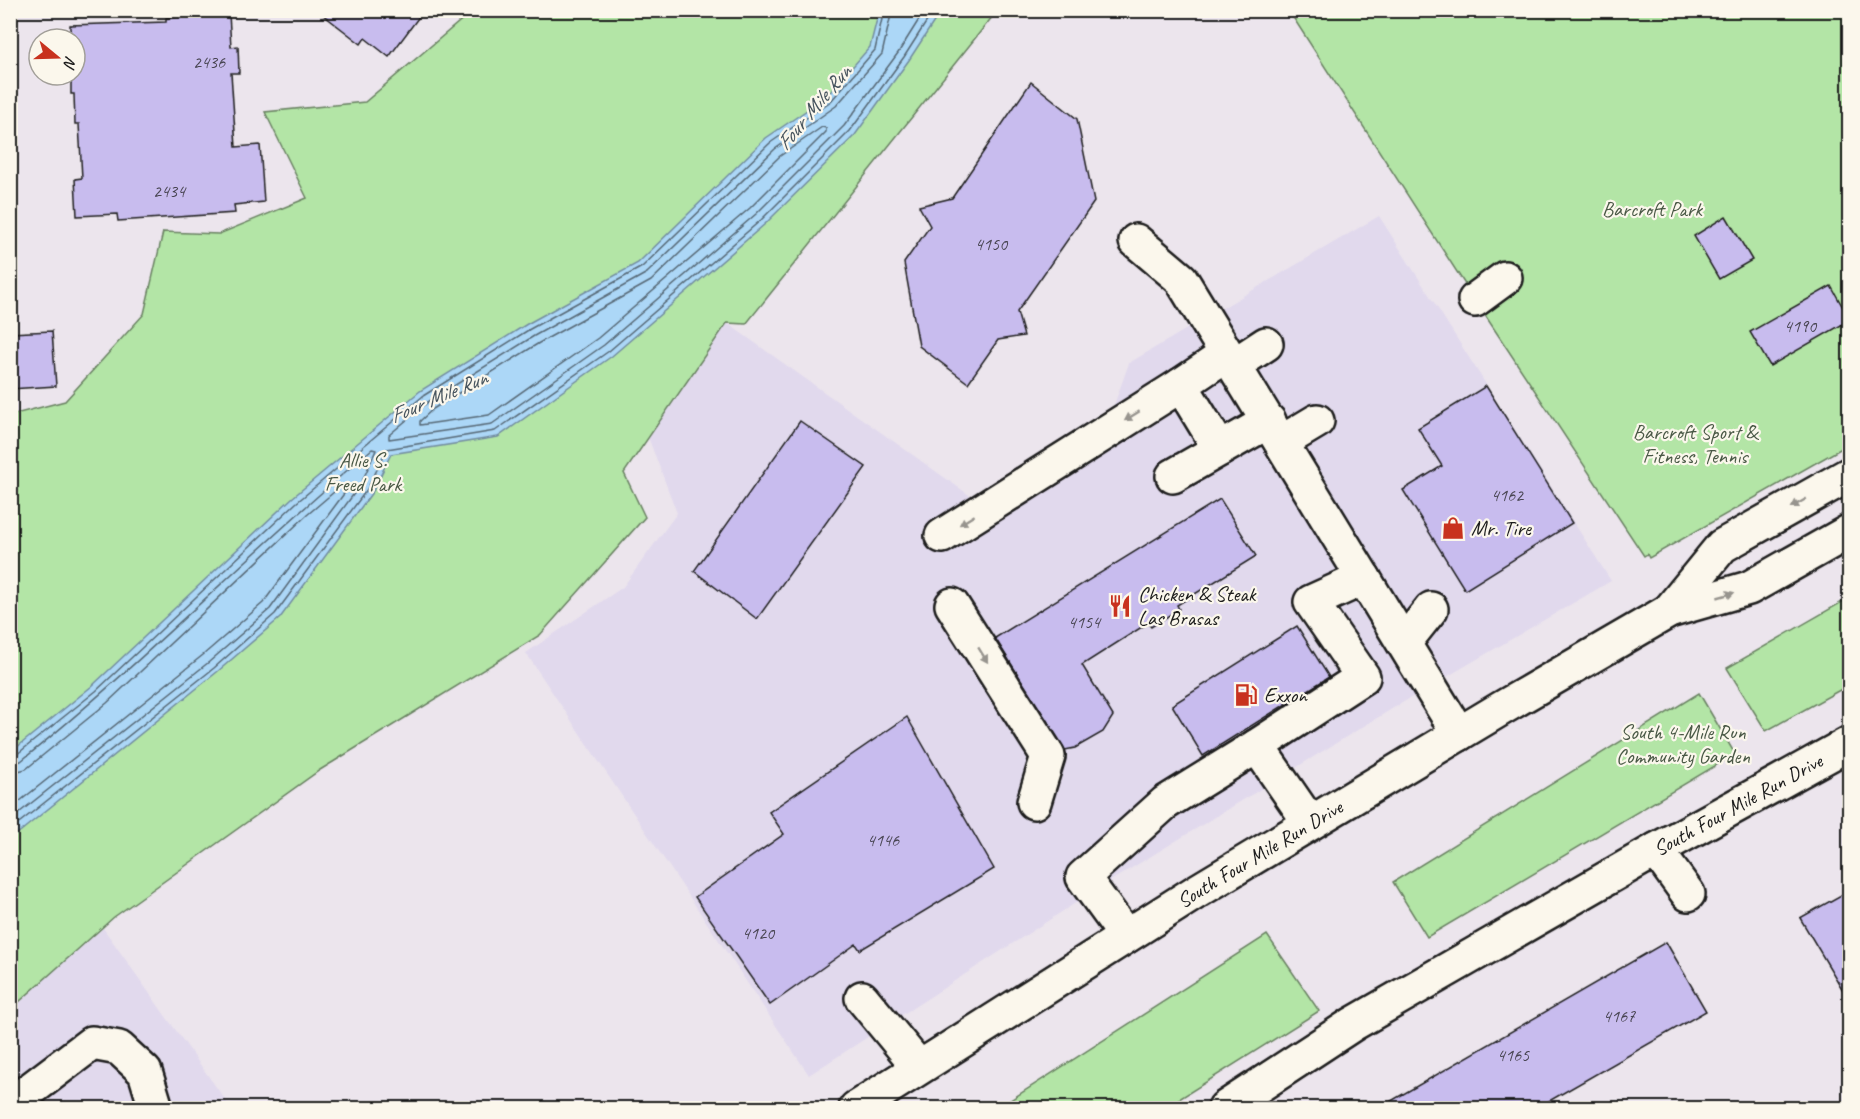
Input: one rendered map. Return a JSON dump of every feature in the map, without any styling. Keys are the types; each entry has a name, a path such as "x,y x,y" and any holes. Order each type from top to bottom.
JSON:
{"main road":[{"path":"1136,242 1181,279 1459,734"},
{"path":"1475,300 1505,278"},
{"path":"942,536 1181,385 1230,359 1266,344"},
{"path":"1181,385 1220,449"},
{"path":"1173,476 1220,449 1317,421"},
{"name":"South Four Mile Run Drive","path":"1669,611 1722,546 1850,474"},
{"name":"South Four Mile Run Drive","path":"856,1108 1126,936 1310,823 1669,611 1749,588 1850,531"},
{"path":"1126,936 1083,877 1164,803 1363,677 1311,602 1364,578"},
{"path":"952,606 1048,756 1034,802"},
{"path":"1404,643 1431,609"},
{"name":"South Four Mile Run Drive","path":"1224,1108 1353,1024 1656,850 1850,743"},
{"path":"1257,746 1310,823"},
{"path":"1656,850 1688,894"},
{"path":"862,998 920,1067"},
{"path":"10,1105 92,1043 118,1047 145,1072 156,1108"}],"shaded area":[{"path":"1379,216 1611,581 1395,707 1094,891 809,1075 526,653 623,587 677,513 648,437 727,323 986,507 1104,433 1129,363"},
{"path":"103,928 231,1108 11,1108 10,1009"}],"green space":[{"name":"Allie S. Freed Park","path":"472,11 997,11 746,324 727,323 624,473 645,517 540,635 320,770 114,917 11,1009 11,415 65,401 144,314 163,232 219,234 307,198 265,112 365,102"},
{"name":"Barcroft Park","path":"1289,11 1849,11 1849,444 1649,558 1647,554 1644,556 1475,300"},
{"name":"South 4-Mile Run Community Garden","path":"1849,598 1849,685 1766,731 1727,668"},
{"name":"South 4-Mile Run Community Garden","path":"1699,693 1735,754 1427,937 1393,882"},
{"path":"1267,935 1319,1011 1165,1108 998,1108"}],"water":[{"name":"Four Mile Run","path":"879,11 941,11 855,135 765,224 612,356 498,437 391,454 373,491 280,618 11,839 11,752 92,686 292,498 420,391 527,324 638,263 766,138 826,97 870,47"}],"building":[{"path":"317,10 424,10 389,57 365,38 361,44"},
{"path":"229,14 231,47 238,46 239,73 231,73 236,147 260,145 264,202 234,205 235,213 118,221 117,214 77,216 75,179 82,178 79,124 75,124 74,94 71,94 71,87 87,87 87,27 70,27 70,25 166,22 166,18"},
{"path":"1031,82 1077,119 1094,202 1017,312 1024,336 998,340 968,383 919,346 904,263 930,226 919,206 952,198"},
{"path":"1726,216 1752,260 1719,279 1694,236"},
{"path":"1831,286 1850,320 1770,366 1750,332"},
{"path":"52,331 56,386 10,389 10,333"},
{"path":"1486,386 1572,523 1465,590 1403,490 1442,466 1418,428"},
{"path":"800,421 866,467 757,619 694,571"},
{"path":"1220,499 1256,556 1177,605 1179,609 1151,627 1148,623 1082,665 1113,716 1103,732 1075,748 1065,750 995,638"},
{"path":"1297,626 1329,677 1203,756 1172,705"},
{"path":"907,717 994,869 860,950 856,944 770,1005 695,897 784,834 769,812"},
{"path":"1850,890 1850,1002 1800,918"},
{"path":"1666,942 1706,1011 1537,1108 1379,1108"}],"place":[{"name":"Mr. Tire","path":"1453,528"},
{"name":"Chicken & Steak Las Brasas","path":"1120,606"},
{"name":"Exxon","path":"1246,695"}],"park label":[{"name":"Barcroft Sport & Fitness, Tennis","path":"1695,444"}]}
